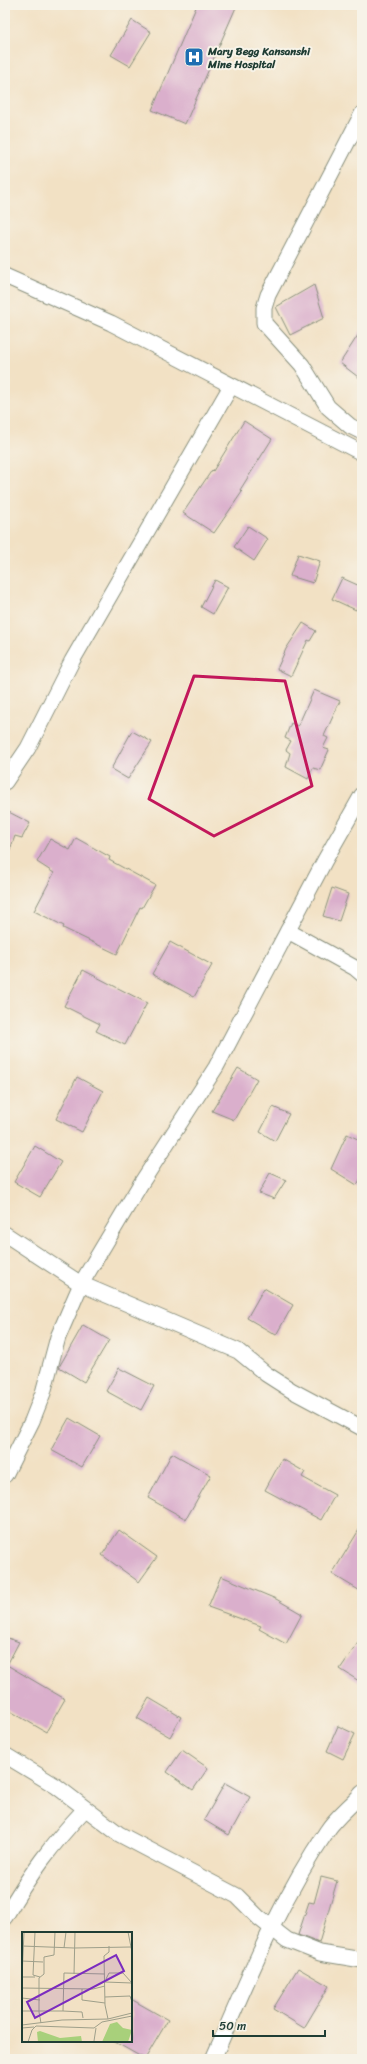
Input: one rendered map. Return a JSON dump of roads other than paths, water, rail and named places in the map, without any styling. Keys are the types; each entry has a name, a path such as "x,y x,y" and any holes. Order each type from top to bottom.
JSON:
{"street":[{"path":"362,114 268,295 264,308 264,323 302,365 328,407 350,426 362,432"},
{"path":"5,276 111,323 362,453"},
{"path":"5,782 28,748 72,661 231,386"},
{"path":"5,1475 32,1421 43,1393 58,1337 82,1284 140,1185 216,1067 288,930 362,795"},
{"path":"288,930 355,968 362,974"},
{"path":"5,1234 82,1284 238,1351 266,1374 291,1390 362,1428"},
{"path":"5,1755 56,1786 119,1834 237,1896 287,1940 320,1954 362,1960"},
{"path":"213,2059 272,1928 313,1852 324,1834 362,1793"},
{"path":"5,1917 28,1876 61,1834 85,1809"}],"place":[{"name":"Mary Begg Kansanshi Mine Hospital","path":"194,57"}]}
